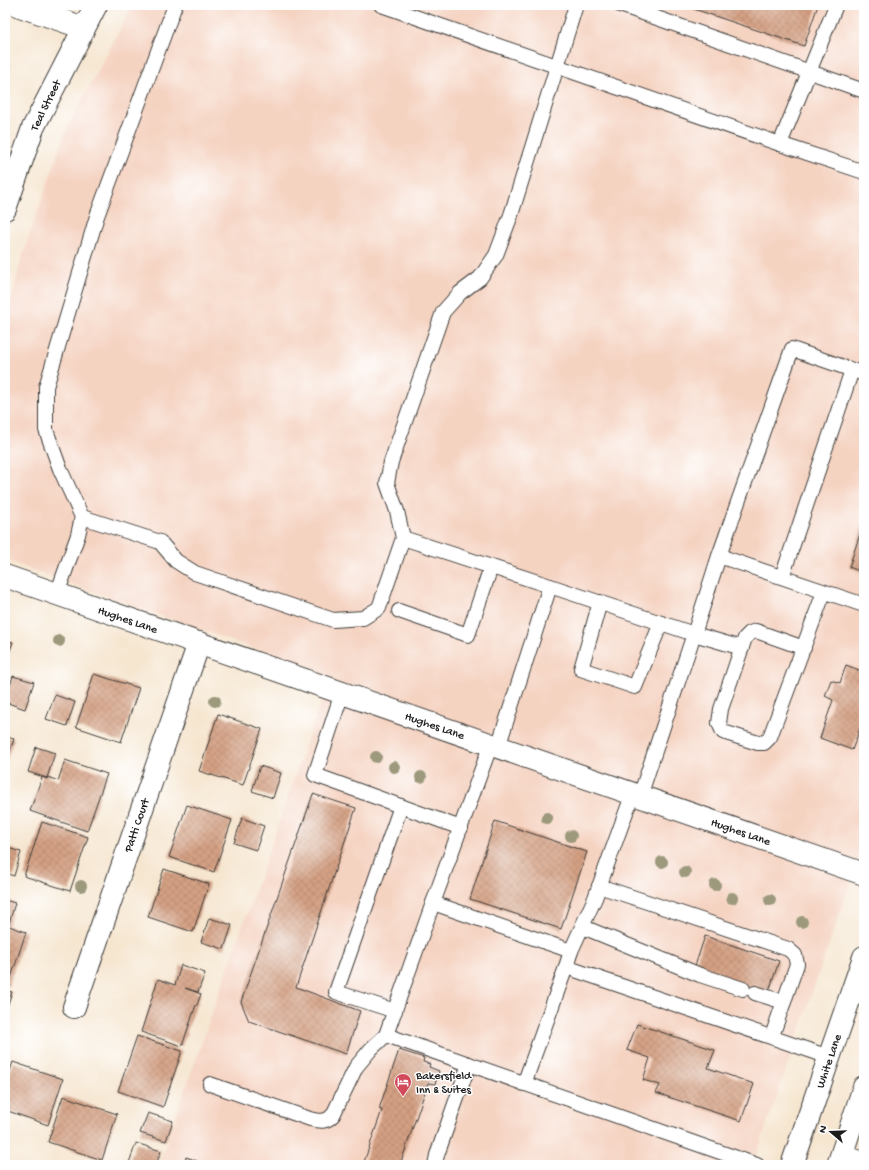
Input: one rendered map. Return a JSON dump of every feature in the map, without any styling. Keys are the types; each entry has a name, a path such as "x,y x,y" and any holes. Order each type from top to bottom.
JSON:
{"street":[{"path":"17,5 84,28"},
{"name":"Teal Street","path":"5,209 33,128 96,5"},
{"name":"Hughes Lane","path":"5,576 864,874"},
{"name":"Patti Court","path":"74,1007 199,643"},
{"name":"White Lane","path":"792,1165 864,957"},
{"path":"840,1158 864,1087"}],"lane":[{"path":"57,594 78,535 82,516 60,469 46,430 46,387 96,216 175,5"},
{"path":"381,5 864,172"},
{"path":"82,516 160,542 176,561 195,573 333,620 363,618 379,608 403,538 397,511 387,483 391,462 443,312 460,292 480,278 496,255 576,5"},
{"path":"620,5 864,91"},
{"path":"780,144 836,5"},
{"path":"524,1084 571,951 583,927 636,795 694,634 719,556 792,349 858,372 782,577"},
{"path":"403,538 694,634 742,648"},
{"path":"719,556 864,605"},
{"path":"399,611 468,635 491,566"},
{"path":"210,1084 320,1122 329,1120 333,1115 356,1067 371,1049 386,1035 432,903 494,746 550,586"},
{"path":"804,648 756,631 750,633 745,638 721,709 719,723 723,732 758,743 764,743 770,737 804,648 824,592"},
{"path":"600,602 581,669 636,687 661,623"},
{"path":"342,693 315,775 461,828"},
{"path":"394,1011 336,992 401,806"},
{"path":"599,886 788,949 795,955 797,964 772,1036"},
{"path":"432,903 571,951"},
{"path":"583,927 700,975 784,1002"},
{"path":"566,967 830,1057"},
{"path":"386,1035 757,1165"},
{"path":"435,1165 437,1155 470,1064"},
{"path":"840,1158 864,1159"}],"shaded area":[{"path":"133,5 864,5 864,842 753,1165 159,1165 330,676 5,560 5,404 7,321 21,260 66,131"}],"building":[{"path":"682,5 818,5 804,46"},
{"path":"5,62 10,64 5,80"},
{"path":"5,83 9,84 5,96"},
{"path":"864,522 864,573 849,567"},
{"path":"5,640 13,642 5,664"},
{"path":"846,665 864,672 864,718 852,750 820,738 833,700 825,696 831,680 840,683"},
{"path":"94,674 139,688 121,742 76,727"},
{"path":"13,676 34,682 25,709 5,702"},
{"path":"55,695 75,702 67,726 46,719"},
{"path":"218,714 262,729 243,785 199,771"},
{"path":"5,736 14,739 5,765"},
{"path":"36,747 55,753 47,778 28,772"},
{"path":"65,760 107,774 87,831 30,811 42,777 47,779 48,777 58,781"},
{"path":"260,766 281,773 273,798 252,791"},
{"path":"313,794 356,808 296,987 360,1011 346,1054 249,1021 241,1002"},
{"path":"187,805 232,820 214,872 169,857"},
{"path":"242,818 264,826 256,850 234,843"},
{"path":"495,821 587,852 561,929 470,899"},
{"path":"42,822 88,837 70,891 24,876"},
{"path":"5,847 21,852 14,876 5,873"},
{"path":"164,869 209,884 193,932 148,917"},
{"path":"5,900 15,903 8,927 5,926"},
{"path":"209,918 232,925 224,949 201,942"},
{"path":"9,926 26,932 8,987 5,986 5,927 8,928"},
{"path":"705,936 779,961 768,994 694,969"},
{"path":"181,965 205,973 198,992 185,988 201,994 182,1046 141,1032 158,979 175,985"},
{"path":"5,990 12,992 5,1013"},
{"path":"637,1024 715,1050 708,1068 754,1084 741,1121 656,1093 660,1085 643,1080 650,1058 627,1050"},
{"path":"137,1036 182,1051 163,1107 118,1091"},
{"name":"Bakersfield Inn & Suites","path":"399,1050 424,1058 423,1062 430,1064 429,1067 439,1071 435,1084 428,1083 400,1165 363,1165 382,1110 379,1109"},
{"path":"13,1062 63,1079 48,1125 5,1110 5,1085"},
{"path":"63,1096 117,1114 102,1160 48,1142"},
{"path":"148,1113 173,1121 166,1141 140,1133"},
{"path":"136,1143 161,1151 156,1165 136,1165 129,1163"},
{"path":"186,1157 208,1165 184,1165"}],"place":[{"name":"Bakersfield Inn & Suites","path":"403,1097"}]}
